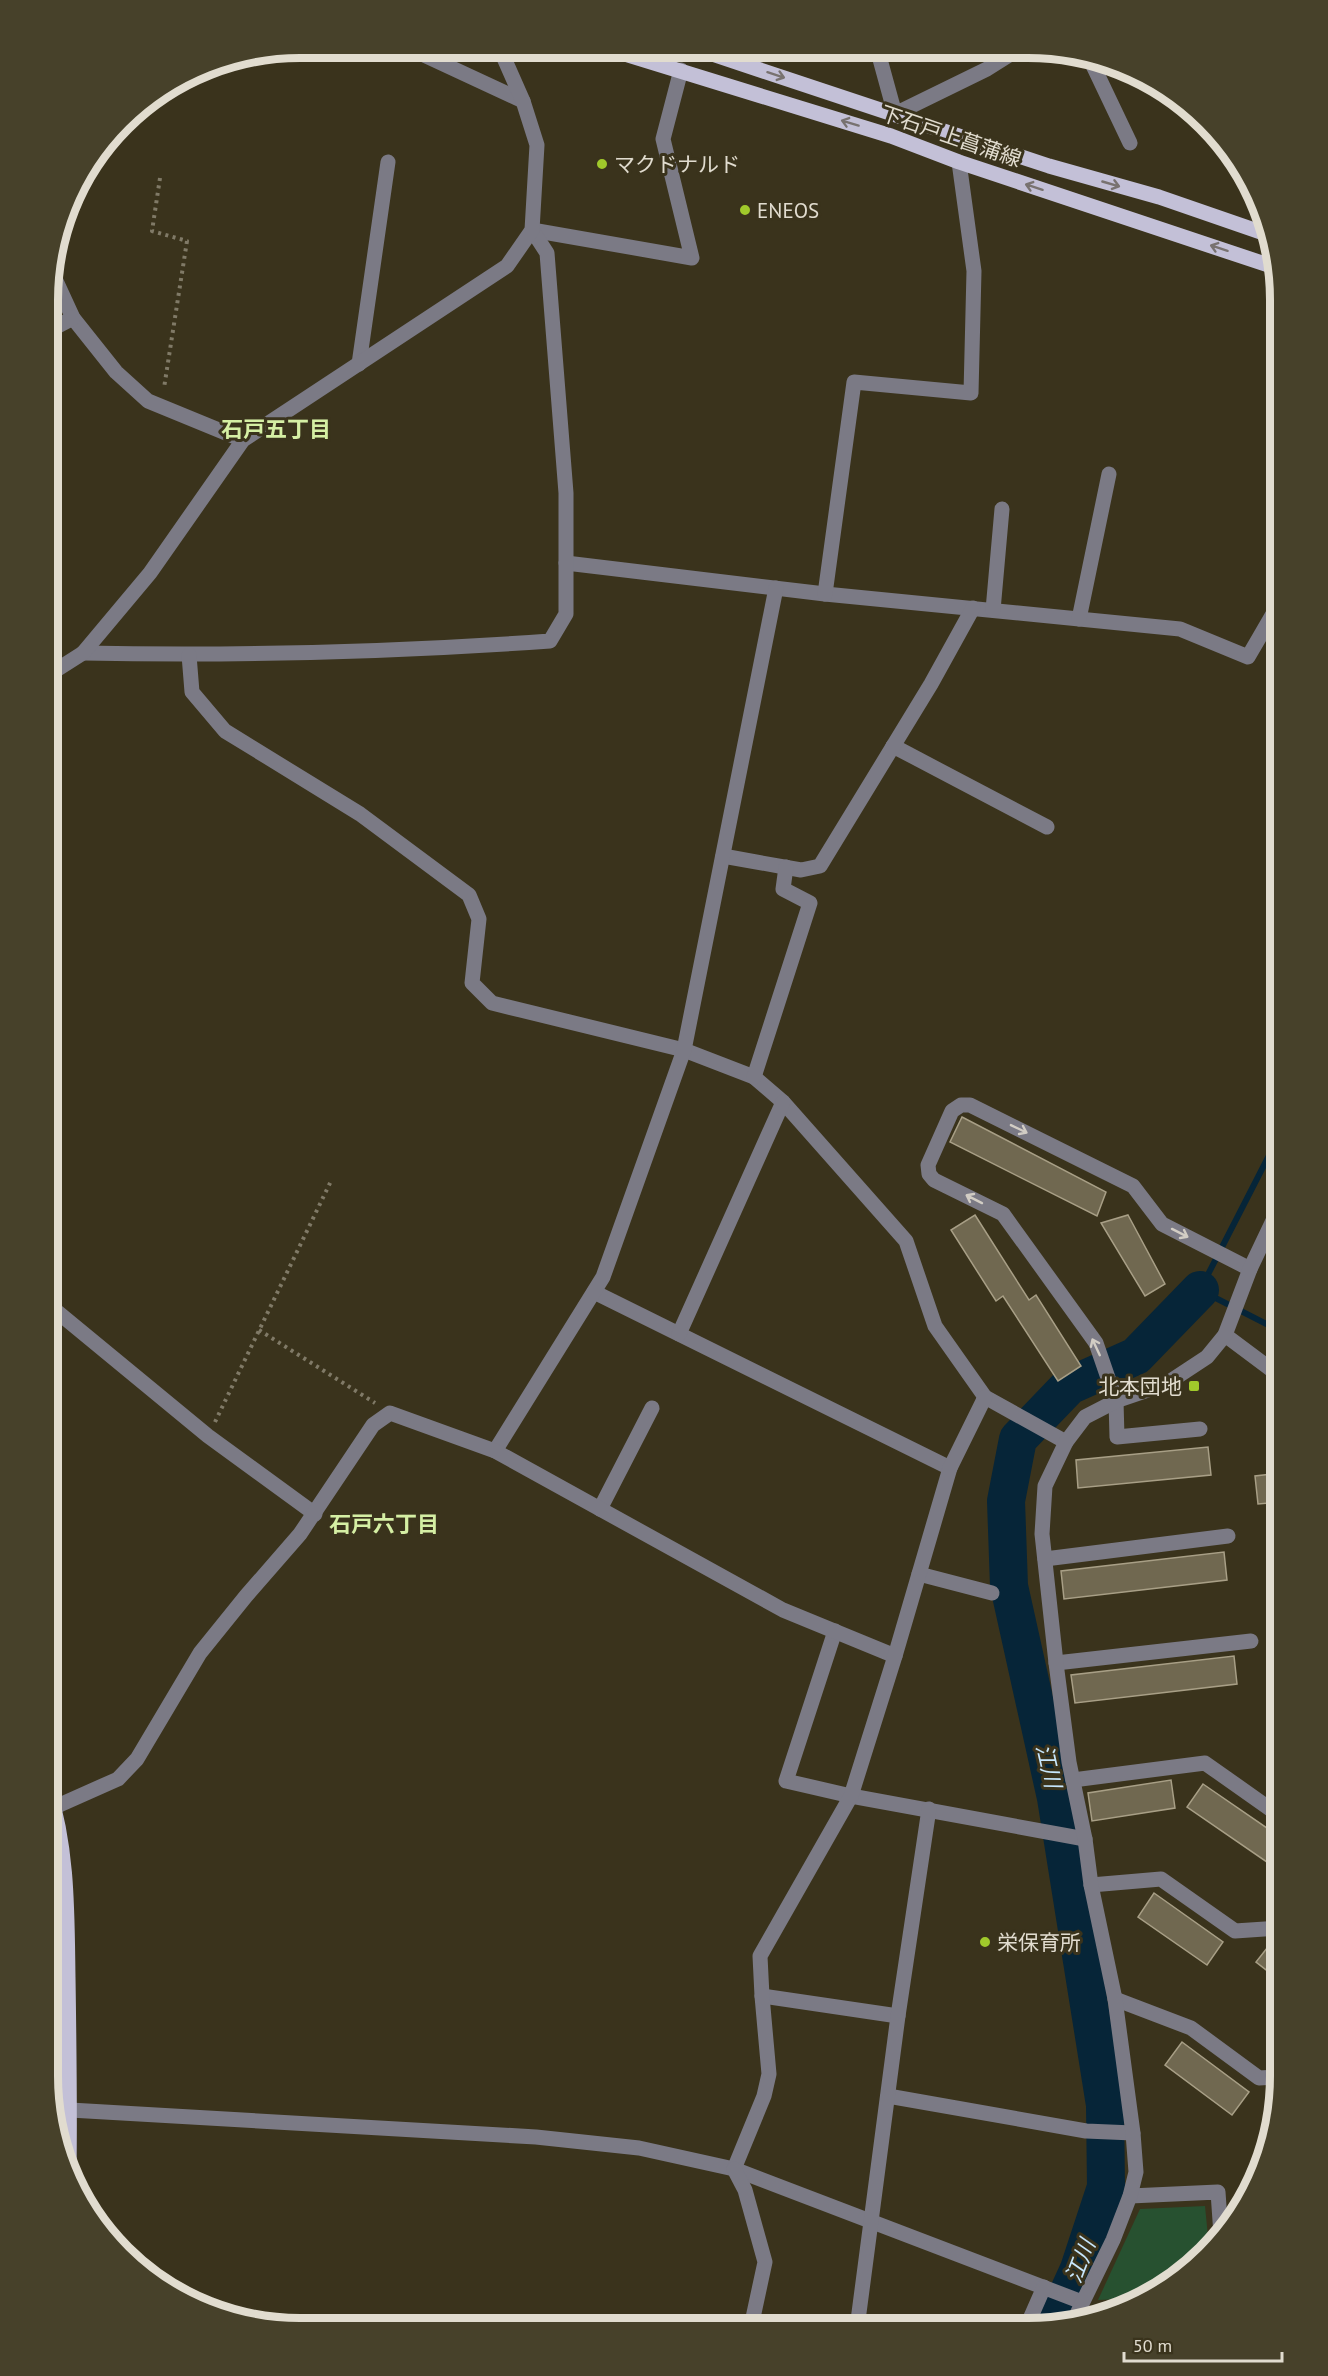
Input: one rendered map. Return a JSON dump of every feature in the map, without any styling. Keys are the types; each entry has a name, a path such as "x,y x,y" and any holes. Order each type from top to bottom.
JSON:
{"main road":[{"name":"下石戸上菖蒲線","path":"640,58 891,136 958,162 1266,264"},
{"name":"下石戸上菖蒲線","path":"724,58 1049,166 1159,197 1259,232"},
{"path":"58,1823 64,1854 69,2147"}],"street":[{"path":"430,58 523,101"},
{"path":"58,669 83,653 150,573 243,440 507,266 532,230 537,145 523,101 504,58"},
{"path":"880,58 895,114 987,69 1004,58"},
{"path":"1094,68 1130,143"},
{"path":"532,230 692,258 663,139 681,70"},
{"path":"359,364 388,162"},
{"path":"825,594 854,382 971,393 974,271 958,162"},
{"path":"83,653 189,655 493,645 550,640 566,614 566,493 547,253 532,230"},
{"path":"59,287 73,318 116,372 148,401 243,440"},
{"path":"58,326 73,318"},
{"path":"1079,619 1109,474"},
{"path":"993,610 1002,509"},
{"path":"567,563 825,594 1180,629 1248,657 1270,619"},
{"path":"495,1451 603,1277 684,1050 776,588"},
{"path":"723,856 801,870 820,866 973,608"},
{"path":"189,655 192,692 225,730 360,814 470,896 479,919 472,983 492,1003 684,1050 754,1077 783,1102 906,1241 935,1326 985,1397 1066,1442"},
{"path":"893,746 1047,826"},
{"path":"754,1077 810,903 783,889 786,867"},
{"path":"679,1334 783,1102"},
{"path":"1200,1429 1117,1437 1116,1401 1096,1343 1003,1214 934,1180 928,1174 928,1164 952,1111 961,1105 970,1105 1133,1186 1162,1224 1250,1269"},
{"path":"1077,2312 1113,2240 1130,2196 1136,2172 1115,2000 1091,1886 1056,1664 1041,1534 1045,1486 1066,1442 1085,1417 1116,1401 1167,1384 1207,1357 1225,1335 1250,1269 1270,1227"},
{"path":"594,1292 950,1468"},
{"path":"58,1312 208,1436 315,1514"},
{"path":"1225,1335 1270,1369"},
{"path":"753,2318 765,2262 745,2190 734,2169 764,2096 769,2074 760,1956 851,1796 950,1468 985,1397"},
{"path":"600,1509 652,1408"},
{"path":"58,1806 118,1779 137,1759 200,1653 300,1534 373,1425 390,1413 495,1451 783,1610 895,1656"},
{"path":"1045,1558 1228,1536"},
{"path":"919,1574 992,1593"},
{"path":"835,1631 786,1780 851,1796 1085,1839"},
{"path":"1056,1664 1251,1641"},
{"path":"1073,1780 1205,1763 1270,1809"},
{"path":"858,2318 898,2016 929,1809"},
{"path":"1091,1886 1161,1879 1235,1931 1270,1929"},
{"path":"58,1893 65,1892"},
{"path":"762,1996 898,2016"},
{"path":"1115,2000 1191,2028 1259,2078 1270,2077"},
{"path":"888,2096 1086,2131 1133,2133"},
{"path":"70,2110 536,2137 639,2148 734,2169 1082,2302"},
{"path":"1130,2196 1218,2192 1220,2222"},
{"path":"1030,2318 1044,2287"}],"path":[{"path":"160,178 153,231 187,241 161,407"},
{"path":"208,1436 331,1181"},
{"path":"259,1330 390,1413"}],"green space":[{"path":"1205,2206 1208,2236 1199,2247 1162,2277 1120,2299 1098,2300 1140,2209"}],"building":[{"path":"962,1117 1106,1192 1097,1216 950,1142"},
{"path":"975,1215 1029,1300 1036,1295 1081,1366 1058,1381 1003,1296 996,1301 951,1230"},
{"path":"1128,1215 1165,1284 1145,1296 1101,1223"},
{"path":"1208,1447 1211,1475 1078,1488 1076,1460"},
{"path":"1270,1474 1270,1503 1258,1504 1255,1476"},
{"path":"1224,1552 1227,1580 1064,1599 1061,1571"},
{"path":"1234,1656 1237,1684 1075,1703 1071,1675"},
{"path":"1171,1780 1175,1808 1092,1821 1088,1793"},
{"path":"1203,1784 1270,1830 1270,1864 1187,1807"},
{"path":"1154,1893 1223,1942 1207,1965 1138,1917"},
{"path":"1270,1944 1270,1973 1256,1962"},
{"path":"1182,2042 1249,2092 1232,2115 1165,2065"}],"waterway":[{"path":"1270,1154 1200,1290 1270,1326"},
{"name":"江川","path":"1058,2315 1079,2269 1106,2187 1105,2105 1056,1798 1009,1586 1006,1501 1018,1439 1069,1386 1136,1356 1200,1290"}],"place":[{"name":"マクドナルド","path":"602,164"},
{"name":"ENEOS","path":"745,210"},
{"name":"北本団地","path":"1194,1386"},
{"name":"栄保育所","path":"985,1942"}],"district":[{"name":"石戸五丁目","path":"276,429"},
{"name":"石戸六丁目","path":"384,1524"}]}
